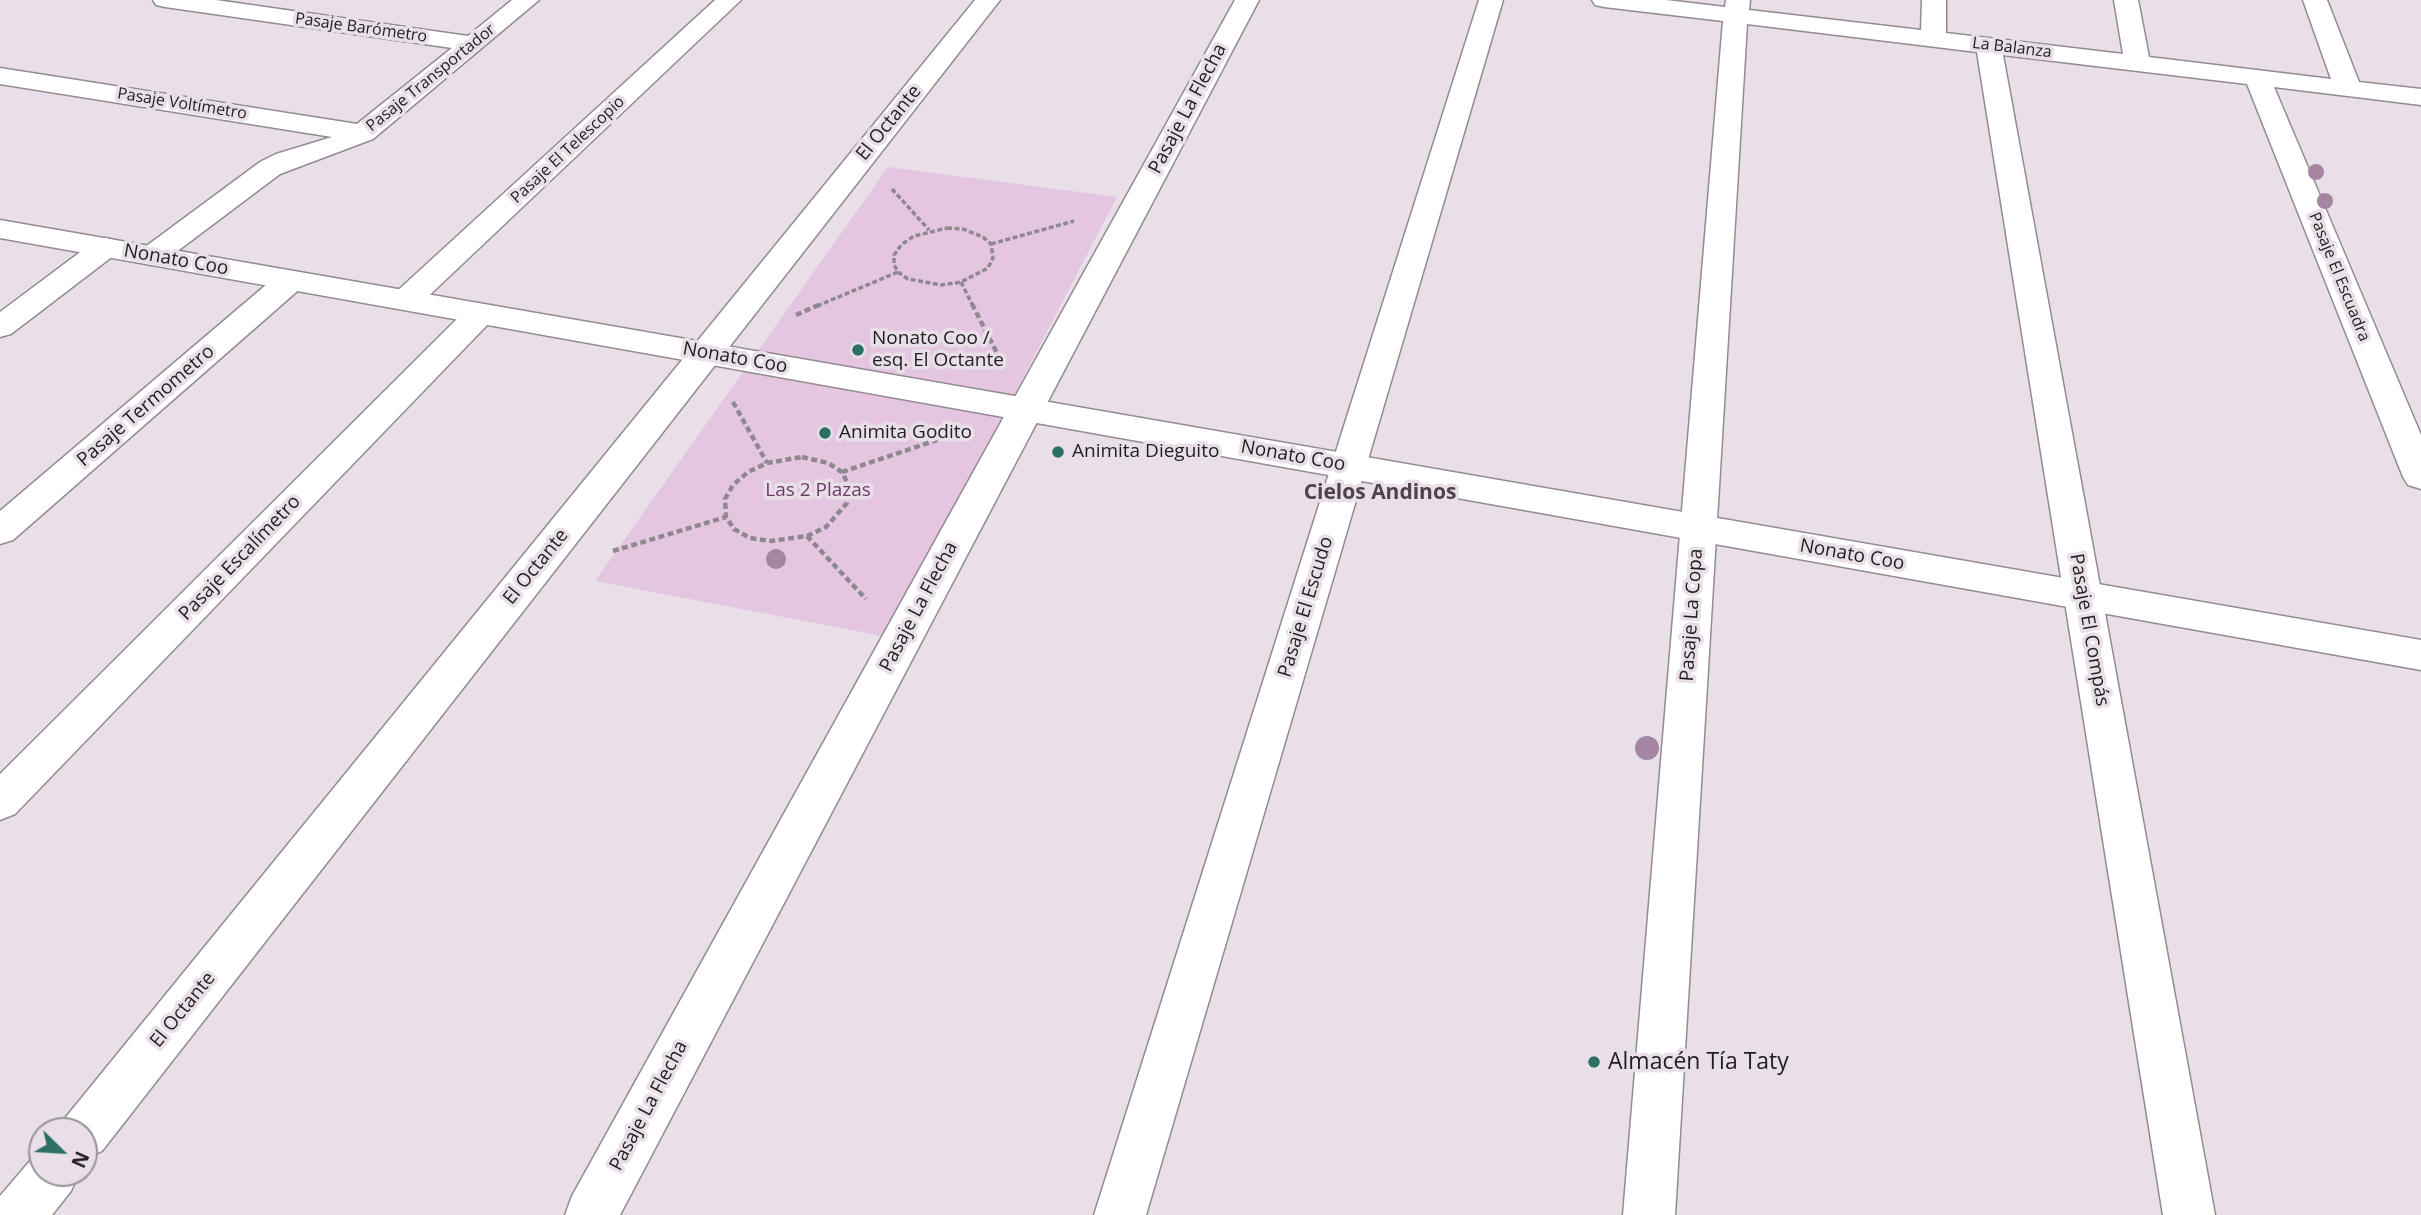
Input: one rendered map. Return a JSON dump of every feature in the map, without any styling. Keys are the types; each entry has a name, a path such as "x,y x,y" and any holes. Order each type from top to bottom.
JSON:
{"street":[{"name":"Pasaje Barómetro","path":"165,0 473,44"},
{"name":"Pasaje Transportador","path":"152,256 270,168 363,133 527,0"},
{"name":"Pasaje El Telescopio","path":"406,300 729,0"},
{"name":"El Octante","path":"98,1117 988,0"},
{"name":"Pasaje La Flecha","path":"591,1215 1247,0"},
{"name":"Pasaje El Escudo","path":"1121,1215 1491,0"},
{"name":"La Balanza","path":"1604,0 1736,8 1933,39 2421,97"},
{"path":"1933,39 1934,0"},
{"path":"2126,0 2137,63"},
{"path":"2315,0 2348,88"},
{"name":"Pasaje La Copa","path":"1649,1215 1736,8"},
{"name":"Pasaje El Compás","path":"1989,46 2189,1215"},
{"name":"Pasaje Voltímetro","path":"0,76 363,133"},
{"name":"Pasaje El Escuadra","path":"2257,77 2421,477"},
{"name":"Nonato Coo","path":"0,229 2421,655"},
{"path":"0,327 106,247"},
{"name":"Pasaje Termometro","path":"0,531 291,280"},
{"name":"Pasaje Escalímetro","path":"0,803 480,314"},
{"path":"19,1215 41,1187"}],"path":[{"path":"863,156 929,230"},
{"path":"991,244 1083,218"},
{"path":"963,229 984,237 991,244 993,258 988,268 961,282 923,284 908,279 898,272 894,265 894,255 901,245 929,230 963,229"},
{"path":"796,315 898,272"},
{"path":"961,282 1025,410"},
{"path":"707,353 767,463"},
{"path":"802,457 828,463 842,472 850,488 848,503 826,527 807,536 771,541 750,538 734,529 726,517 725,499 733,485 748,472 767,463 802,457"},
{"path":"529,576 726,517"},
{"path":"807,536 867,600"}],"green space":[{"name":"Las 2 Plazas","path":"888,167 1117,197 888,637 595,581"}],"place":[{"name":"Nonato Coo / esq. El Octante","path":"858,350"},
{"name":"Animita Godito","path":"825,433"},
{"name":"Animita Dieguito","path":"1058,452"},
{"name":"Almacén Tía Taty","path":"1594,1062"}],"district":[{"name":"Cielos Andinos","path":"1380,493"}]}
